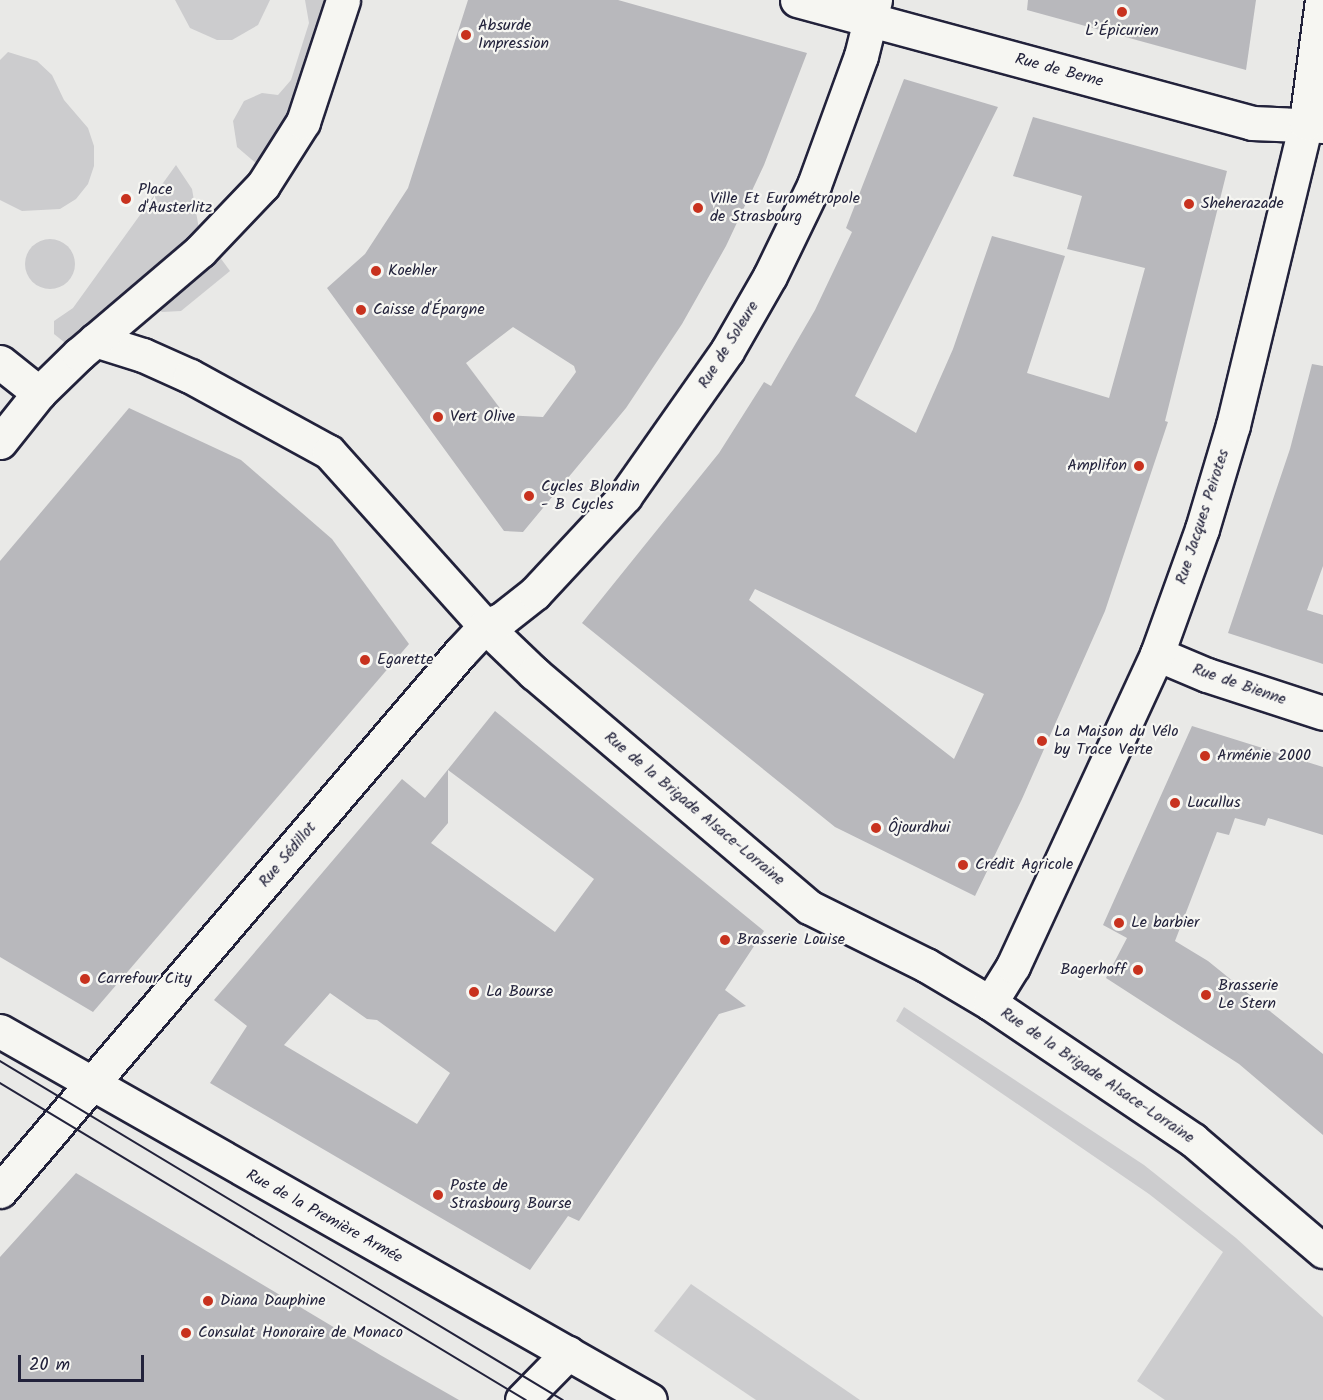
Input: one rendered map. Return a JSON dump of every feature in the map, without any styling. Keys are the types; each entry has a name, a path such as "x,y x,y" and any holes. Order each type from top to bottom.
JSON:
{"street":[{"path":"0,442 39,393 95,340 242,212 279,164 309,108 343,0"},
{"name":"Rue de Berne","path":"797,0 873,10 1252,123 1314,125"},
{"name":"Rue Jacques Peirotes","path":"990,1003 1013,966 1156,654 1233,425 1314,125 1322,0"},
{"name":"Rue de Soleure","path":"485,626 510,614 587,539 632,486 727,351 770,276 814,185 873,10"},
{"name":"Rue de la Brigade Alsace-Lorraine","path":"95,340 143,355 190,376 328,452 485,626 542,680 809,907 926,965 990,1003 1193,1140 1323,1251"},
{"path":"0,362 39,393"},
{"name":"Rue Sédillot","path":"0,1191 485,626"},
{"name":"Rue de Bienne","path":"1156,654 1207,675 1323,713"},
{"name":"Rue de la Première Armée","path":"0,1031 92,1086 650,1400"},
{"path":"522,1400 568,1353"}],"shaded area":[{"path":"175,0 270,0 258,25 232,40 217,40 190,28"},
{"path":"305,0 343,0 279,164 257,164 237,147 233,121 244,101 262,93 278,95 291,80 309,23"},
{"path":"8,52 37,61 52,75 64,100 88,128 94,146 94,166 88,184 76,199 60,209 22,211 0,200 0,60"},
{"path":"176,165 192,189 199,229 79,354 54,334 54,321 73,308"},
{"path":"45,239 55,239 68,246 75,259 75,269 68,282 55,289 45,289 36,285 29,278 25,269 25,259 29,250 36,243"},
{"path":"219,256 230,271 181,311 162,312 156,307"},
{"path":"904,1007 1144,1165 1236,1238 1323,1317 1323,1400 1165,1400 1137,1381 1223,1252 1149,1194 896,1021"},
{"path":"691,1284 860,1400 756,1400 654,1331"}],"building":[{"path":"468,0 618,0 807,53 764,165 726,246 682,324 626,408 523,532 504,531 327,288 365,254 408,188","holes":["513,327 574,366 576,372 543,417 505,415 466,363"]},
{"path":"1028,0 1256,0 1246,70 1027,10"},
{"path":"904,79 998,107 855,396 916,433 953,349 992,236 1065,256 1027,373 1109,398 1145,268 1067,249 1082,196 1013,176 1033,117 1227,171 1165,421 1168,422 1105,611 1022,799 975,896 835,827 582,623 719,453 764,382 771,386 815,310 852,232 846,228","holes":["755,589 984,694 954,759 749,600"]},
{"path":"1312,364 1323,366 1323,566 1307,610 1323,615 1323,664 1228,633 1290,449"},
{"path":"129,408 241,460 332,539 409,644 93,1012 0,957 0,561"},
{"name":"La Bourse","path":"495,711 764,931 725,990 746,1006 719,1014 579,1221 568,1216 530,1270 210,1083 247,1026 214,1000 402,779 425,798","holes":["448,770 594,879 555,932 431,843 448,823","330,993 367,1019 377,1020 450,1073 417,1124 284,1045"]},
{"path":"1192,726 1323,767 1323,835 1268,818 1265,826 1235,818 1229,835 1217,832 1175,941 1208,961 1323,1054 1323,1135 1239,1064 1106,978 1127,938 1103,925"},
{"path":"76,1173 459,1400 0,1400 0,1257"}],"tram line":[{"path":"0,1061 563,1400"},
{"path":"0,1083 526,1400"}],"place":[{"name":"L’Épicurien","path":"1122,12"},
{"name":"Absurde Impression","path":"466,35"},
{"name":"Place d'Austerlitz","path":"126,199"},
{"name":"Sheherazade","path":"1189,204"},
{"name":"Ville Et Eurométropole de Strasbourg","path":"698,208"},
{"name":"Koehler","path":"376,271"},
{"name":"Caisse d'Épargne","path":"361,310"},
{"name":"Vert Olive","path":"438,417"},
{"name":"Amplifon","path":"1139,466"},
{"name":"Cycles Blondin - B Cycles","path":"529,496"},
{"name":"Egarette","path":"365,660"},
{"name":"La Maison du Vélo by Trace Verte","path":"1042,741"},
{"name":"Arménie 2000","path":"1205,756"},
{"name":"Lucullus","path":"1175,803"},
{"name":"Ôjourdhui","path":"876,828"},
{"name":"Crédit Agricole","path":"963,865"},
{"name":"Le barbier","path":"1119,923"},
{"name":"Brasserie Louise","path":"725,940"},
{"name":"Bagerhoff","path":"1138,970"},
{"name":"Carrefour City","path":"85,979"},
{"name":"La Bourse","path":"474,992"},
{"name":"Brasserie Le Stern","path":"1206,995"},
{"name":"Poste de Strasbourg Bourse","path":"438,1195"},
{"name":"Diana Dauphine","path":"208,1301"},
{"name":"Consulat Honoraire de Monaco","path":"186,1333"}]}
